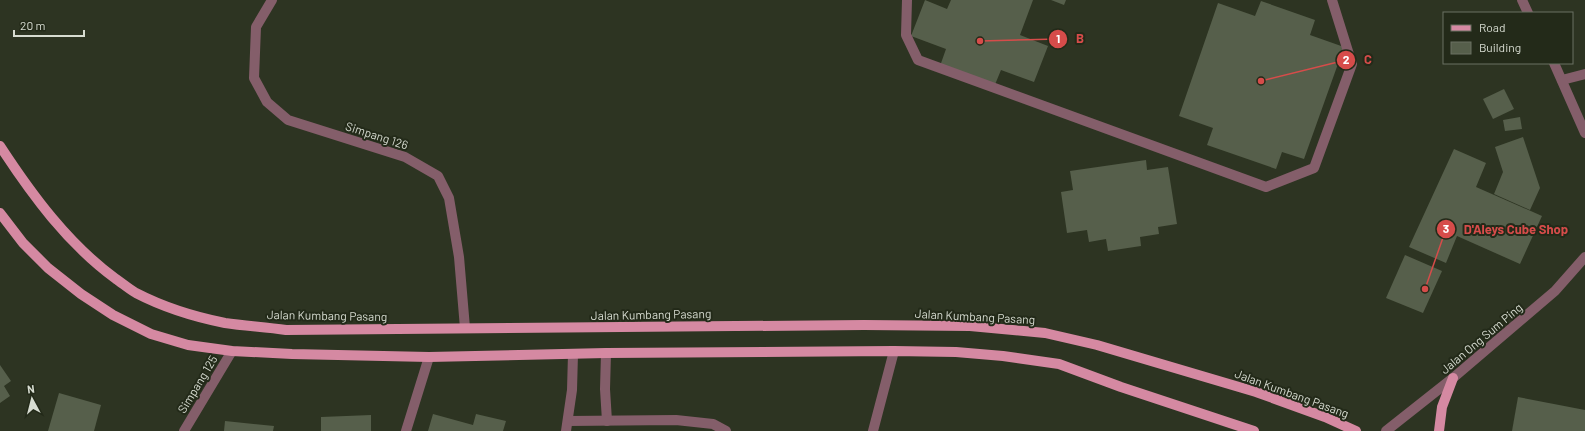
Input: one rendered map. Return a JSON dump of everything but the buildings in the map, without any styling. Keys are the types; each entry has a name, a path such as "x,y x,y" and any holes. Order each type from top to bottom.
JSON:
{"main road":[{"name":"Jalan Kumbang Pasang","path":"0,146 19,175 46,210 73,241 102,269 135,292 178,310 225,322 286,330 864,325 970,326 1045,333 1097,345 1256,392 1325,417 1356,431"},
{"path":"0,213 23,243 48,268 81,294 113,316 151,334 188,345 232,351 292,354 429,357 606,353 956,352 1003,356 1059,364 1121,387 1254,431"},
{"path":"1439,431 1442,407 1453,378"}],"street":[{"name":"Simpang 126","path":"272,0 256,27 254,78 267,102 288,120 405,157 438,176 449,198 459,257 465,328"},
{"path":"907,0 906,35 918,60 1266,186 1314,168 1352,64 1332,0"},
{"path":"1522,0 1528,12"},
{"path":"1554,64 1585,132"},
{"path":"1562,80 1585,74"},
{"name":"Jalan Ong Sum Ping","path":"1386,431 1453,378 1555,291 1585,257"},
{"name":"Simpang 125","path":"184,431 232,351"},
{"path":"873,431 894,351"},
{"path":"606,353 605,389 607,421"},
{"path":"573,354 572,390 567,426 607,421 683,421 713,424 726,431"},
{"path":"406,431 429,357"}],"place":[{"name":"B","path":"980,41"},
{"name":"C","path":"1261,81"},
{"name":"D'Aleys Cube Shop","path":"1425,289"}]}
